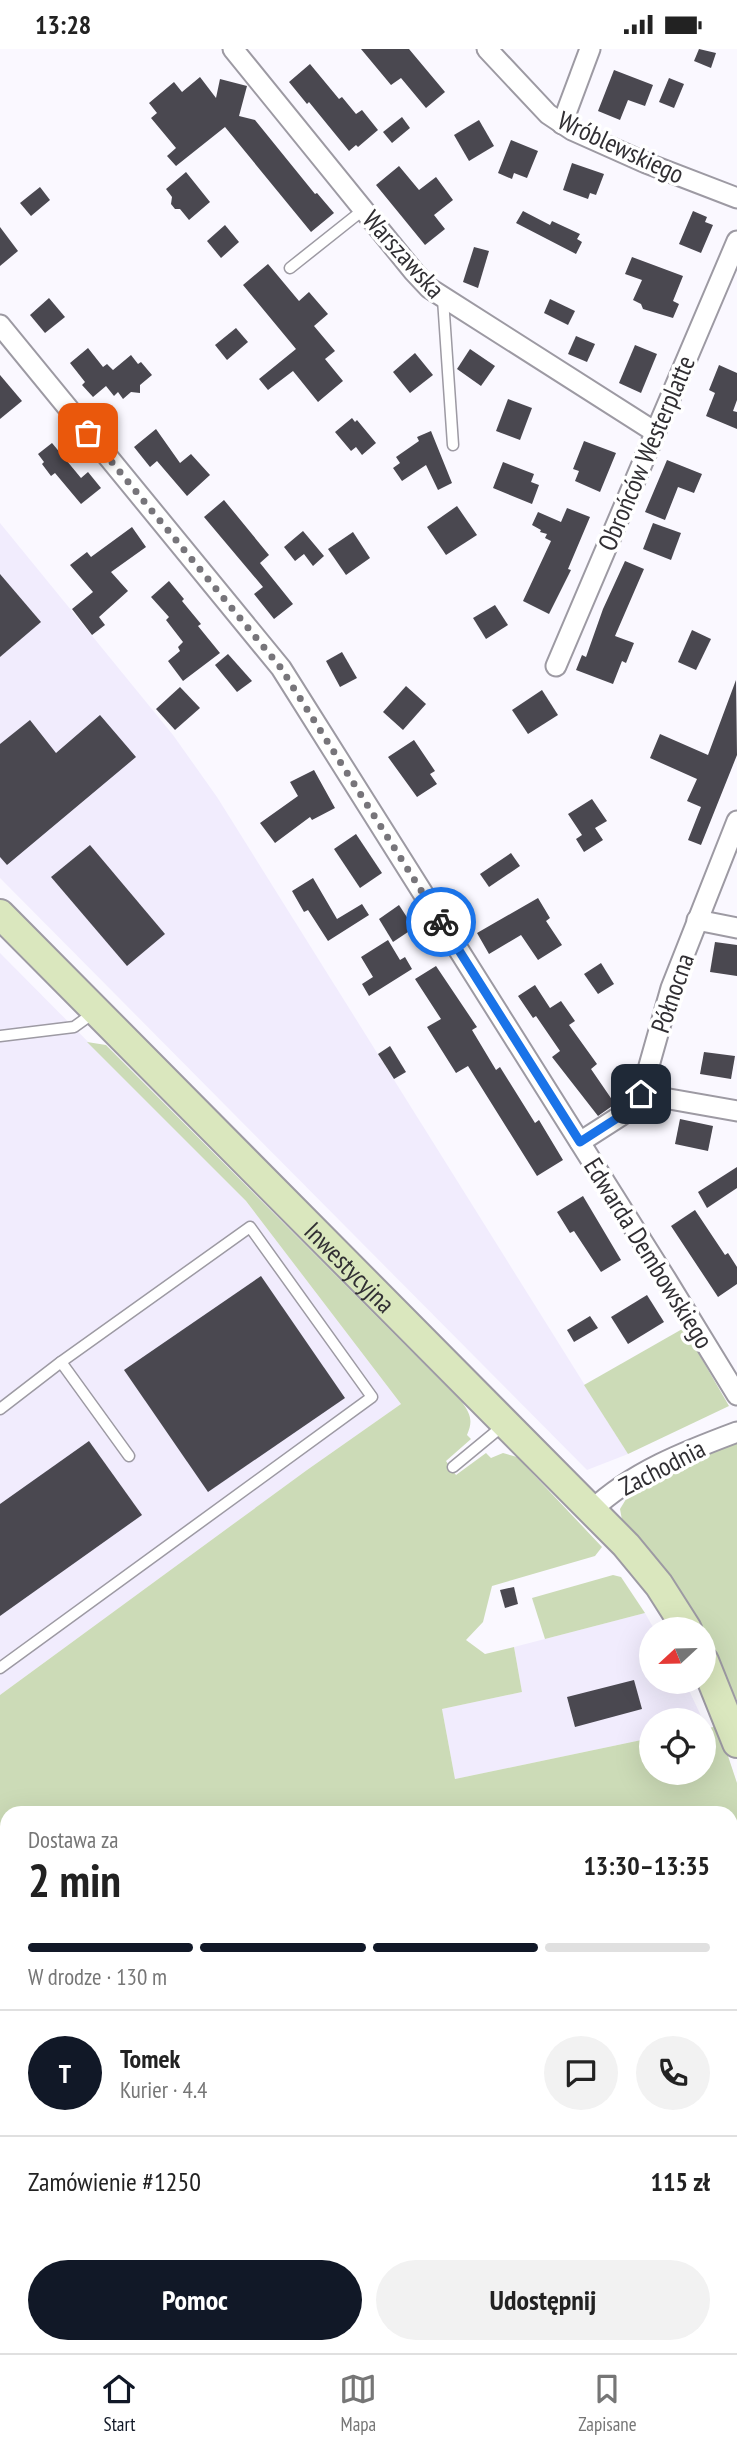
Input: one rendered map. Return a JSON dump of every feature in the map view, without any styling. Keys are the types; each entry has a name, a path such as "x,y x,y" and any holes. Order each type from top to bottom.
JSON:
{"street":[{"name":"Warszawska","path":"233,49 414,272 443,299 655,432"},
{"name":"Wróblewskiego","path":"487,49 548,114 562,124 598,142 737,198"},
{"path":"562,124 590,49"},
{"name":"Obrońców Westerplatte","path":"556,666 737,241"},
{"name":"Edwarda Dembowskiego","path":"0,325 281,668 737,1395"},
{"name":"Północna","path":"580,1142 622,1115 641,1094 671,988 737,821"},
{"name":"Inwestycyjna","path":"0,913 626,1545 659,1585 679,1617"},
{"path":"697,920 737,928"},
{"path":"641,1094 737,1111"},
{"name":"Zachodnia","path":"592,1510 618,1487 691,1449 737,1432"},
{"path":"716,1688 737,1743"}],"lane":[{"path":"290,268 363,210"},
{"path":"443,299 453,445"},
{"path":"0,1036 74,1027 97,1011"},
{"path":"0,1409 250,1227 373,1397 0,1668"},
{"path":"61,1362 129,1456"},
{"path":"453,1467 505,1423"}],"shaded area":[{"path":"0,523 173,735 217,797 628,1454 587,1470 0,878"},
{"path":"0,953 246,1201 401,1404 0,1695"},
{"path":"645,1613 647,1617 639,1617 639,1694 691,1694 697,1708 639,1708 639,1741 455,1779 442,1709 522,1692 514,1647"}],"green space":[{"path":"87,1042 106,1045 462,1402 470,1418 467,1435 471,1439 446,1461 456,1475 486,1453 491,1458 503,1453 517,1457 602,1547 595,1556 492,1586 483,1622 466,1640 485,1654 514,1647 522,1692 442,1709 455,1779 639,1741 639,1785 716,1785 718,1726 737,1783 737,1806 0,1806 0,1695 401,1404 246,1201"},
{"path":"684,1328 729,1406 628,1454 584,1385"},
{"path":"737,1442 737,1700 716,1660 716,1617 691,1617 622,1520 620,1509 631,1491 696,1456"},
{"path":"613,1575 621,1577 645,1613 545,1639 532,1598"}],"building":[{"path":"361,49 409,49 445,92 426,108 401,78 391,85"},
{"path":"699,49 716,53 711,68 694,61"},
{"path":"310,64 339,99 342,97 356,114 362,110 378,130 358,147 356,145 349,151 289,82"},
{"path":"614,70 653,85 645,106 628,100 620,120 598,111"},
{"path":"200,77 216,98 220,79 247,86 239,116 255,120 315,194 317,193 334,213 311,232 225,127 176,166 167,156 176,148 151,118 157,113 149,103 174,82 182,92"},
{"path":"669,78 684,84 674,108 659,102"},
{"path":"402,117 410,128 392,143 383,132"},
{"path":"479,120 494,146 469,161 454,135"},
{"path":"511,140 538,151 527,178 514,173 512,179 498,173"},
{"path":"572,163 604,174 596,195 590,193 588,199 563,190"},
{"path":"399,166 419,190 436,177 453,200 434,215 445,229 425,245 376,185"},
{"path":"186,172 210,202 189,220 180,209 175,209 171,204 172,197 166,189"},
{"path":"40,187 50,200 31,216 20,203"},
{"path":"523,211 550,225 552,221 580,234 577,239 582,242 576,254 516,223"},
{"path":"693,211 707,217 705,222 713,225 701,253 679,244"},
{"path":"225,225 239,242 221,258 207,241"},
{"path":"0,227 18,251 0,266"},
{"path":"474,247 489,251 478,288 463,282"},
{"path":"632,257 683,276 673,301 679,304 673,318 643,309 641,304 633,300 642,280 625,274"},
{"path":"268,264 299,301 309,292 328,314 314,326 335,351 325,359 343,381 318,402 293,371 268,390 259,379 296,349 243,285"},
{"path":"49,298 65,317 45,333 30,315"},
{"path":"550,299 575,311 568,325 544,313"},
{"path":"236,328 248,342 227,360 215,345"},
{"path":"576,336 595,344 587,362 568,354"},
{"path":"635,345 657,354 641,393 619,383"},
{"path":"88,348 103,367 107,364 113,370 131,355 152,375 140,385 140,393 131,392 123,399 118,392 114,396 106,386 93,397 82,385 85,382 70,363"},
{"path":"470,349 495,366 481,386 457,369"},
{"path":"415,353 433,375 410,393 393,372"},
{"path":"719,365 737,373 737,400 733,411 737,412 737,429 706,416 715,393 709,390"},
{"path":"0,375 22,401 0,419"},
{"path":"508,399 532,408 520,440 496,431"},
{"path":"352,418 355,422 357,420 376,443 362,455 356,447 351,451 335,432"},
{"path":"156,429 180,463 191,454 210,475 187,496 157,461 150,467 134,447"},
{"path":"431,431 452,483 438,490 426,465 402,481 393,468 400,463 396,457 419,441 417,437"},
{"path":"584,441 616,453 600,492 575,481 579,471 573,469"},
{"path":"52,443 81,478 88,472 101,488 81,504 55,473 51,476 42,464 44,462 38,454"},
{"path":"667,460 702,474 694,493 678,487 665,520 645,512"},
{"path":"503,462 534,474 531,482 539,485 532,504 493,488"},
{"path":"224,500 269,555 260,563 293,604 274,619 254,594 263,587 204,517"},
{"path":"457,506 477,535 446,555 427,527"},
{"path":"567,508 590,517 568,569 571,570 549,614 523,601 551,541 545,538 547,534 532,525 538,512 561,522"},
{"path":"653,523 681,533 671,560 643,549"},
{"path":"132,527 146,547 111,572 128,591 99,617 105,625 92,635 72,609 93,592 70,565 87,552 91,557"},
{"path":"303,531 324,556 313,566 304,554 295,561 284,547"},
{"path":"353,532 370,558 346,575 328,549"},
{"path":"625,561 644,569 615,636 634,643 626,663 622,661 613,684 576,670 582,655 586,657 603,609"},
{"path":"0,574 41,622 0,657"},
{"path":"169,581 201,624 198,626 220,653 183,681 168,661 180,651 178,647 183,642 166,620 169,617 151,597"},
{"path":"495,605 508,625 486,639 473,618"},
{"path":"692,630 711,639 696,670 678,662"},
{"path":"342,652 357,678 340,687 326,661"},
{"path":"228,654 252,681 237,692 215,665"},
{"path":"736,680 737,755 701,845 688,840 701,807 687,801 697,779 650,758 660,734 708,755"},
{"path":"406,686 426,704 403,730 383,712"},
{"path":"180,687 200,708 175,730 156,709"},
{"path":"542,690 558,715 528,734 512,710"},
{"path":"100,715 136,757 7,865 0,857 0,744 30,720 56,753"},
{"path":"414,740 435,771 430,774 437,784 417,797 388,757"},
{"path":"314,770 335,808 312,820 310,817 275,843 260,823 298,796 290,782"},
{"path":"592,799 607,821 595,828 603,840 584,852 576,839 582,835 568,814"},
{"path":"356,834 382,873 360,888 334,849"},
{"path":"90,845 165,934 127,966 51,877"},
{"path":"511,853 520,866 489,887 480,874"},
{"path":"313,878 337,919 362,904 369,915 328,941 308,910 304,912 292,891"},
{"path":"538,898 550,918 546,921 562,945 538,960 521,935 489,954 477,933"},
{"path":"399,905 414,928 393,942 379,919"},
{"path":"388,940 400,960 405,957 412,969 369,996 362,984 373,977 361,957"},
{"path":"715,942 737,945 737,976 710,972"},
{"path":"601,963 614,984 598,994 584,974"},
{"path":"436,966 477,1027 472,1030 496,1070 500,1067 535,1123 539,1120 563,1160 537,1176 468,1066 456,1073 427,1027 441,1019 415,979"},
{"path":"535,985 550,1008 561,1001 575,1021 569,1025 597,1064 591,1069 615,1104 598,1116 552,1057 560,1051 536,1016 533,1018 518,996"},
{"path":"390,1046 406,1072 394,1079 378,1054"},
{"path":"704,1052 735,1056 731,1079 700,1074"},
{"path":"680,1119 713,1126 708,1151 675,1144"},
{"path":"737,1167 737,1188 707,1208 698,1192"},
{"path":"583,1196 621,1260 601,1272 574,1231 570,1233 557,1212"},
{"path":"695,1210 725,1255 728,1253 737,1267 737,1284 718,1297 671,1226"},
{"path":"261,1276 345,1398 208,1492 124,1370"},
{"path":"647,1295 664,1322 628,1344 611,1317"},
{"path":"590,1316 598,1328 574,1342 567,1330"},
{"path":"89,1441 142,1515 0,1616 0,1504"},
{"path":"514,1587 518,1604 505,1608 500,1590"},
{"path":"634,1680 642,1708 575,1727 567,1697"}],"way so far":[{"path":"88,433 281,668 441,922"}],"route":[{"path":"441,922 580,1142 622,1115 641,1094"}]}
